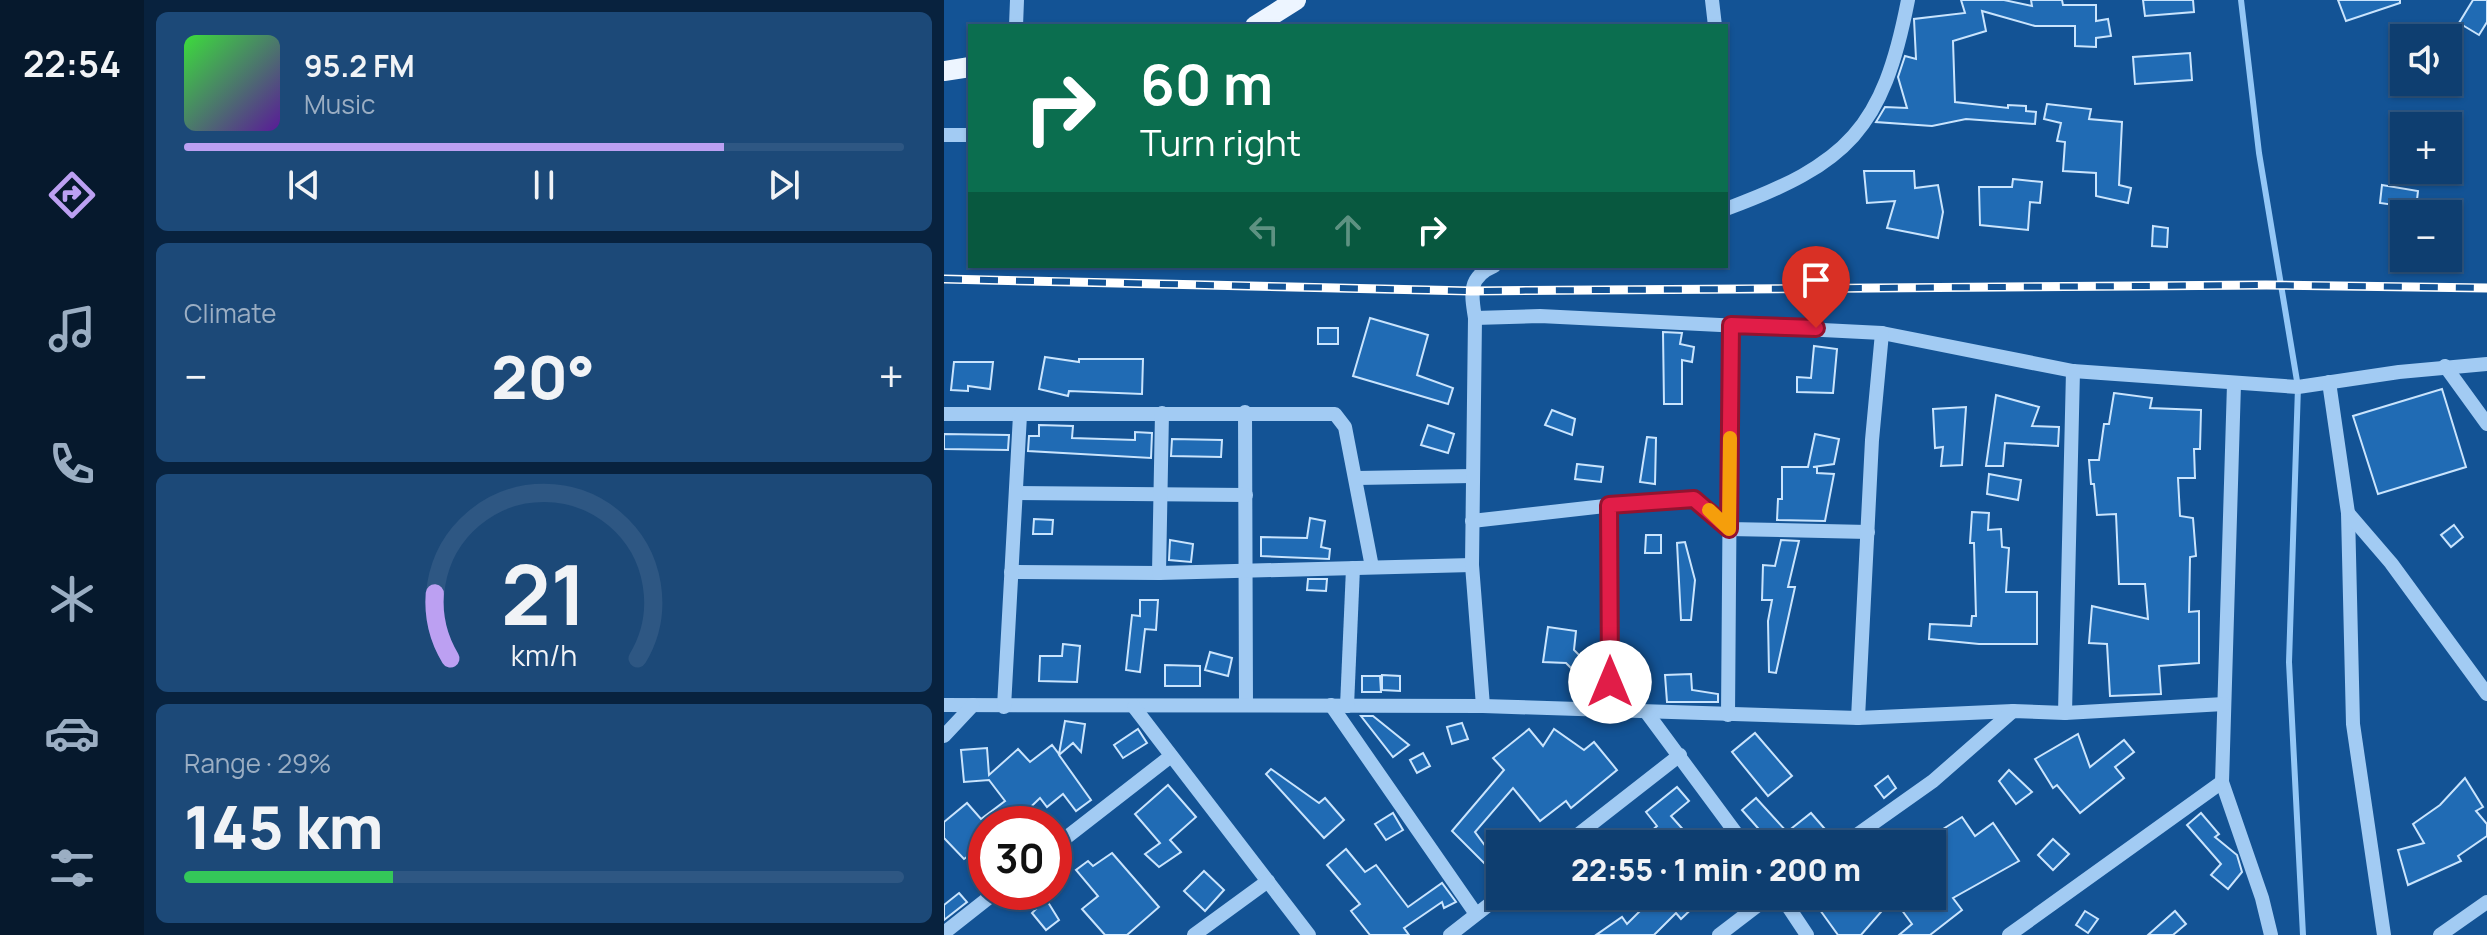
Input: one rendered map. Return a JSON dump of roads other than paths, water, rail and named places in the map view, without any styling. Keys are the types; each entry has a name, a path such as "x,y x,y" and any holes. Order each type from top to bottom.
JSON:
{"main road":[{"path":"1258,24 1296,0"},
{"path":"944,71 968,67"}],"street":[{"path":"1016,24 1017,0"},
{"path":"1712,0 1715,24"},
{"path":"1728,208 1777,191 1817,170 1851,142 1880,96 1901,47 1908,0"},
{"path":"944,135 968,135"},
{"path":"1483,706 1472,565 1473,282 1491,268"},
{"path":"1475,318 1540,316 1882,333 2073,371 2298,387 2445,366 2487,364"},
{"path":"1728,715 1731,325"},
{"path":"1858,718 1882,333"},
{"path":"2445,366 2487,424"},
{"path":"2065,713 2073,371"},
{"path":"2329,382 2348,513 2353,724 2384,935"},
{"path":"2234,384 2222,782 2262,898 2271,935"},
{"path":"1245,412 1246,703"},
{"path":"944,414 1245,412 1325,413 1340,417 1357,478 1372,567"},
{"path":"1159,573 1158,494 1162,413"},
{"path":"1004,707 1020,415"},
{"path":"1357,478 1472,476"},
{"path":"1016,493 1246,495"},
{"path":"1472,521 1609,505 1694,499 1729,529 1868,532"},
{"path":"1609,505 1610,711"},
{"path":"2348,513 2391,563 2487,694"},
{"path":"1011,572 1159,573 1472,565"},
{"path":"1347,706 1353,568"},
{"path":"944,705 1134,707 1246,703 1483,706 1858,718 2013,711 2065,713 2224,704"},
{"path":"944,736 973,705"},
{"path":"1331,705 1476,914"},
{"path":"1134,707 1309,935"},
{"path":"1864,830 1933,781 2013,711"},
{"path":"1647,713 1734,830"},
{"path":"1584,830 1680,755"},
{"path":"1072,833 1171,756"},
{"path":"2009,935 2222,782"},
{"path":"1194,935 1268,881"},
{"path":"2440,935 2487,902"},
{"path":"1450,935 1486,906"},
{"path":"944,933 973,910"},
{"path":"1719,935 1752,910"},
{"path":"1790,910 1807,935"}],"waterway":[{"path":"2241,0 2259,153 2298,387 2289,662 2303,935"}],"railway":[{"path":"944,279 1471,291 2266,285 2487,288"}]}
